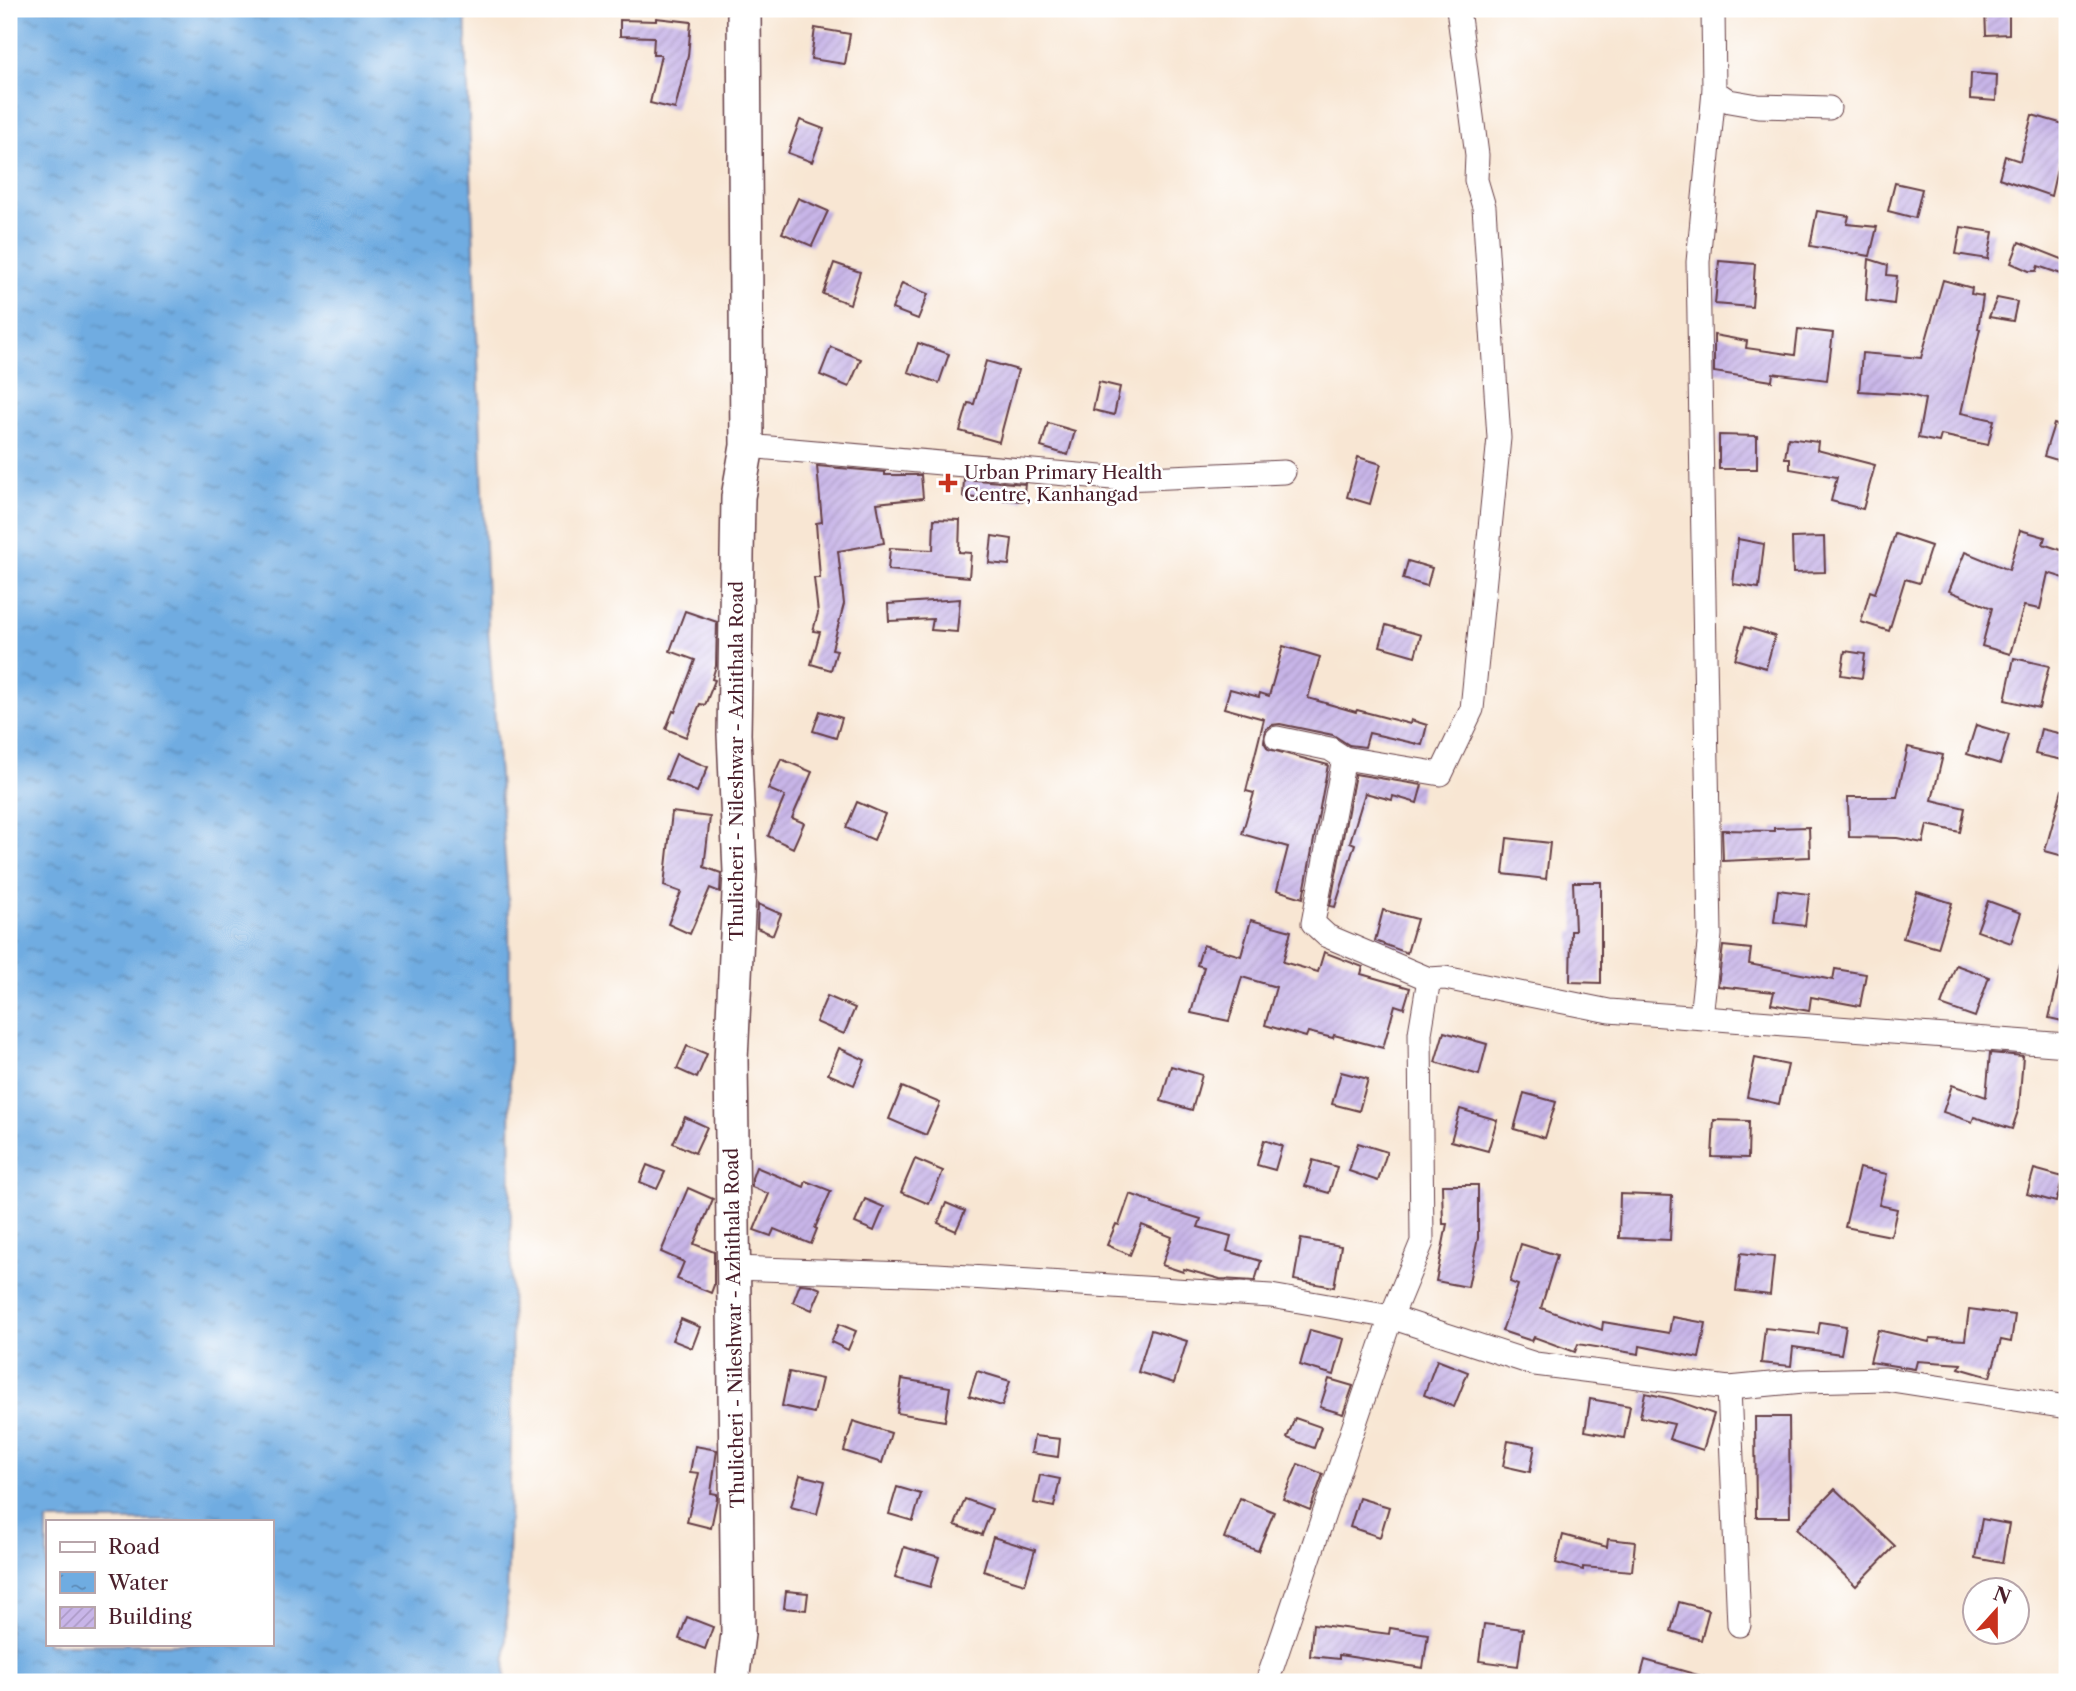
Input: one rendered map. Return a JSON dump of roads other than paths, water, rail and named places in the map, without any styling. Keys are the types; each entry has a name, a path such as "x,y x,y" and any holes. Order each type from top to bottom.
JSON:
{"main road":[{"name":"Thulicheri - Nileshwar - Azhithala Road","path":"732,1682 738,1634 731,1060 740,872 734,734 738,497 747,446 744,9"}],"street":[{"path":"1277,738 1330,749 1344,758 1441,774 1472,709 1499,439 1484,207 1476,180 1477,155 1458,9"},
{"path":"1701,1017 1710,935 1699,262 1714,91 1713,9"},
{"path":"1714,91 1729,101 1758,106 1829,108"},
{"path":"747,446 1124,479 1284,472"},
{"path":"1344,758 1313,923 1327,936 1429,979 1445,978 1609,1011 2067,1045"},
{"path":"1268,1682 1391,1317 1422,1242 1420,1033 1429,979"},
{"path":"733,1268 937,1275 1271,1296 1391,1317 1535,1364 1729,1388 1803,1381 1885,1379 2067,1407"},
{"path":"1729,1388 1739,1625"}],"water":[{"path":"9,9 465,9 488,627 509,911 512,1402 505,1682 9,1682"}],"place":[{"name":"Urban Primary Health Centre, Kanhangad","path":"948,483"}]}
